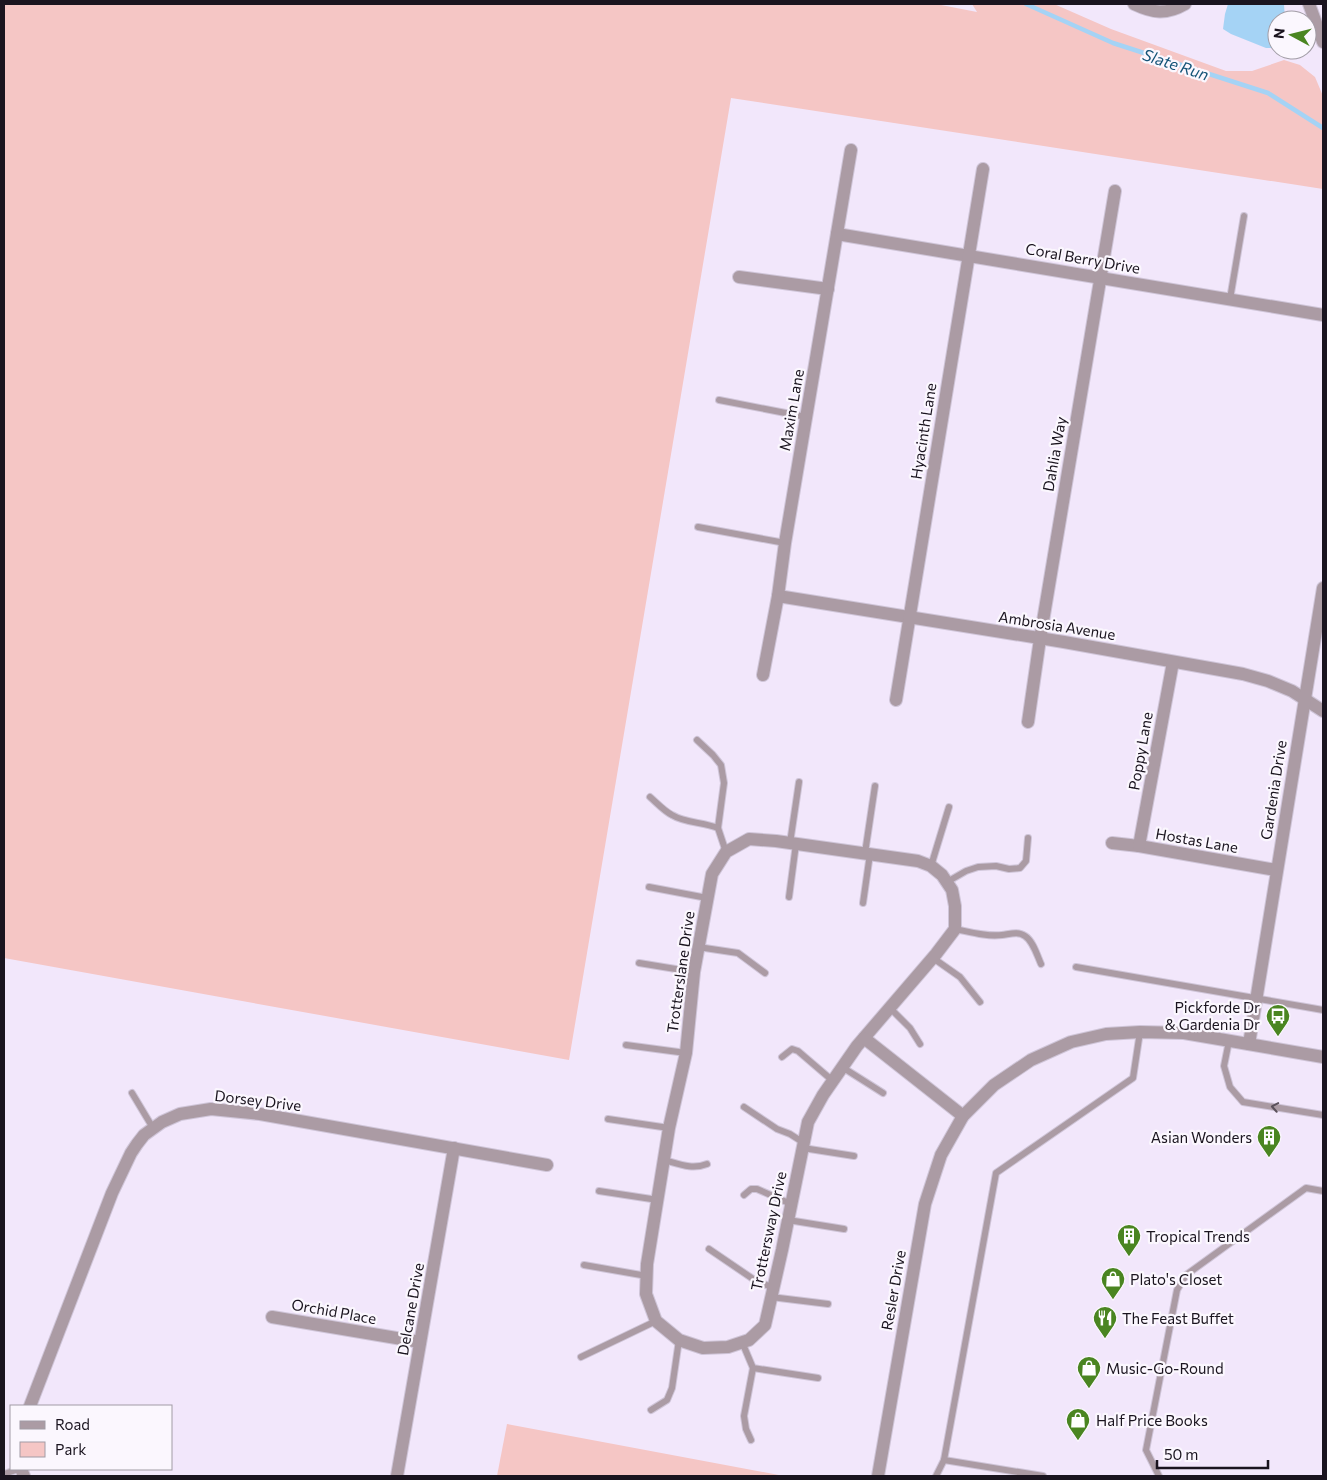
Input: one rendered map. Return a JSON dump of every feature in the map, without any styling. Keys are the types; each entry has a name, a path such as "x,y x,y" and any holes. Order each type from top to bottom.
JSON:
{"street":[{"path":"1134,4 1146,10 1165,12 1185,4"},
{"path":"1311,7 1323,42"},
{"name":"Maxim Lane","path":"763,675 778,596 785,543 850,150"},
{"name":"Hyacinth Lane","path":"896,700 983,169"},
{"name":"Dahlia Way","path":"1028,722 1040,639 1115,191"},
{"name":"Coral Berry Drive","path":"837,234 1323,315"},
{"path":"740,277 828,289"},
{"name":"Gardenia Drive","path":"1249,1044 1323,588"},
{"name":"Ambrosia Avenue","path":"778,596 1243,674 1268,681 1292,691 1323,711"},
{"name":"Poppy Lane","path":"1139,846 1173,662"},
{"name":"Trotterslane Drive","path":"656,1321 646,1294 658,1200 669,1128 686,1053 694,972 712,874 726,852 749,840 793,843 918,861 931,866 944,878"},
{"name":"Hostas Lane","path":"1112,843 1276,870"},
{"path":"944,878 952,890 955,906 955,929"},
{"name":"Trottersway Drive","path":"656,1321 679,1340 703,1348 728,1347 749,1340 765,1325 808,1122 832,1081 857,1046 933,958 955,929"},
{"name":"Resler Drive","path":"878,1476 925,1204 941,1155 963,1116 994,1085 1032,1060 1071,1042 1106,1034 1140,1032 1184,1033 1323,1057"},
{"path":"864,1038 963,1116"},
{"name":"Dorsey Drive","path":"30,1405 112,1193 131,1153 144,1135 162,1122 180,1114 211,1109 260,1114 547,1165"},
{"name":"Delcane Drive","path":"397,1476 454,1148"},
{"name":"Orchid Place","path":"272,1317 420,1342"}],"lane":[{"path":"1230,299 1244,216"},
{"path":"719,400 806,417"},
{"path":"698,527 785,543"},
{"path":"698,740 721,765 724,783 718,828 726,852"},
{"path":"789,897 799,782"},
{"path":"863,903 875,786"},
{"path":"650,797 672,815 687,821 708,824 718,828"},
{"path":"931,866 949,807"},
{"path":"944,878 978,866 996,866 1009,869 1020,868 1026,861 1028,838"},
{"path":"649,887 708,898"},
{"path":"955,929 985,935 1001,936 1018,933 1026,936 1035,949 1040,964"},
{"path":"698,947 738,953 765,973"},
{"path":"933,958 960,977 980,1002"},
{"path":"640,963 694,972"},
{"path":"1076,968 1323,1010"},
{"path":"890,1008 910,1028 920,1044"},
{"path":"936,1476 944,1460 996,1173 1133,1078 1140,1032"},
{"path":"1229,1041 1224,1066 1230,1087 1244,1102 1323,1115"},
{"path":"626,1045 686,1053"},
{"path":"782,1057 792,1049 832,1081"},
{"path":"842,1067 883,1093"},
{"path":"132,1093 153,1128"},
{"path":"744,1107 777,1129 790,1134 803,1145 854,1156"},
{"path":"608,1119 669,1128"},
{"path":"664,1160 691,1168 707,1164"},
{"path":"1159,1476 1146,1450 1177,1290 1186,1275 1306,1188 1323,1190"},
{"path":"744,1195 751,1189 757,1189 791,1204"},
{"path":"599,1191 658,1200"},
{"path":"788,1220 844,1229"},
{"path":"709,1249 772,1292 828,1304"},
{"path":"584,1265 647,1276"},
{"path":"581,1357 656,1321"},
{"path":"651,1410 666,1400 672,1388 679,1340"},
{"path":"742,1342 753,1368 744,1416 751,1440"},
{"path":"753,1368 818,1378"},
{"path":"944,1460 1044,1476"},
{"path":"4,1474 17,1470"}],"green space":[{"path":"4,4 936,4 977,12 972,4 1054,4 1111,29 1226,71 1252,71 1284,60 1300,65 1315,77 1323,96 1323,189 731,98 569,1060 4,958"},
{"path":"507,1424 784,1476 497,1476"}],"water":[{"path":"1228,4 1284,4 1284,10 1267,10 1267,48 1223,29"}],"waterway":[{"name":"Slate Run","path":"1026,4 1113,43 1268,93 1323,128"}],"place":[{"name":"Pickforde Dr & Gardenia Dr","path":"1278,1037"},
{"name":"Asian Wonders","path":"1269,1158"},
{"name":"Tropical Trends","path":"1129,1257"},
{"name":"Plato's Closet","path":"1113,1300"},
{"name":"The Feast Buffet","path":"1105,1339"},
{"name":"Music-Go-Round","path":"1089,1389"},
{"name":"Half Price Books","path":"1078,1441"}]}
